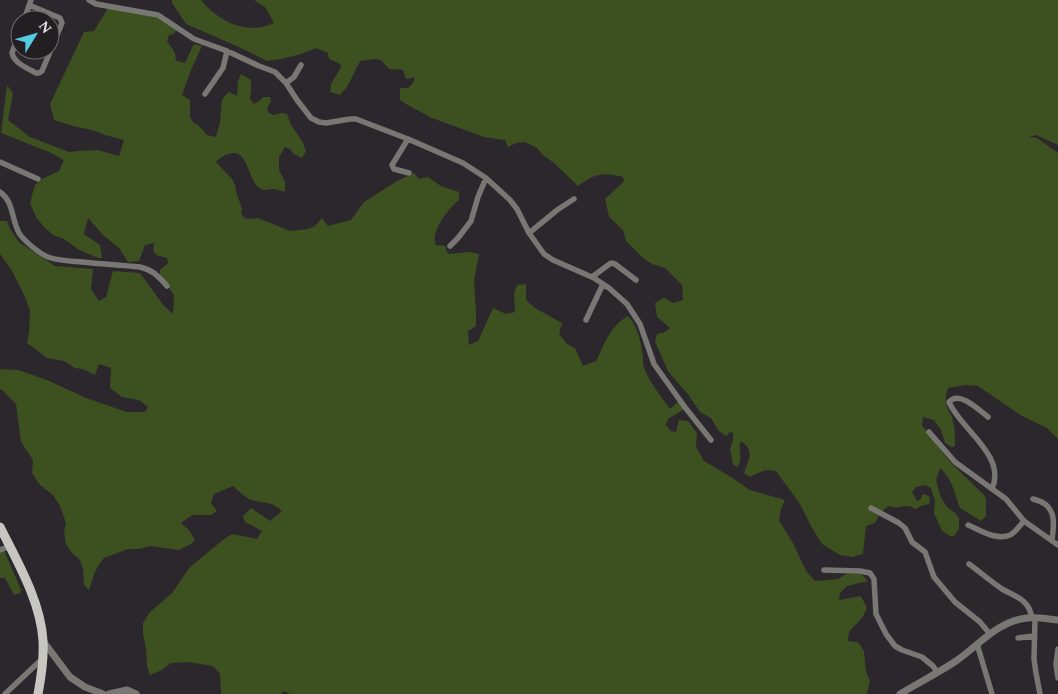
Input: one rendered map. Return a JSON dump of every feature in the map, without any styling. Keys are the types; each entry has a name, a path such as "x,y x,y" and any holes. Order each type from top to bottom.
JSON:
{"main road":[{"path":"0,527 23,573 36,606 43,641 38,694"}],"street":[{"path":"89,0 96,4 158,14 194,39 275,72 286,83 311,118 319,122 326,123 356,119 463,163 486,178 517,209 529,233 544,254 553,260 592,277 627,304 640,324 654,364 711,440"},
{"path":"30,2 45,10"},
{"path":"205,94 222,68 227,51"},
{"path":"14,60 39,73 42,71 47,60"},
{"path":"286,83 294,77 302,65"},
{"path":"408,139 392,165 394,169 409,173"},
{"path":"0,162 38,179"},
{"path":"450,246 471,221 486,178"},
{"path":"0,192 8,199 11,205 13,220 19,234 47,257 149,269 157,274 167,286"},
{"path":"529,233 574,199"},
{"path":"592,277 611,263 636,280"},
{"path":"586,320 603,284"},
{"path":"988,418 973,404 959,398 954,397 949,402 993,462 996,476 992,489"},
{"path":"930,432 955,462 1006,500 1024,521 1058,545"},
{"path":"1033,499 1046,504 1051,511 1054,520 1052,540"},
{"path":"871,508 905,528 912,542 925,552 934,576 949,595 980,622 990,634"},
{"path":"968,525 1001,537 1012,535 1024,521"},
{"path":"0,550 10,546"},
{"path":"969,564 1001,588 1018,596 1029,608 1033,618 1034,659 1040,694"},
{"path":"824,570 870,573 874,579 876,614 886,634 895,646 922,657 937,672"},
{"path":"900,694 955,662 990,634 1010,623 1033,618 1058,620"},
{"path":"1018,638 1034,636"},
{"path":"43,641 70,676 85,687 103,694"},
{"path":"977,644 992,694"},
{"path":"1058,649 1056,664 1058,678"},
{"path":"5,694 42,659"},
{"path":"109,694 127,690 136,694"}],"green space":[{"path":"172,0 201,0 224,20 244,27 254,28 274,23 265,7 254,0 1058,0 1058,145 1036,135 1029,137 1037,138 1058,153 1058,439 1047,428 1022,416 978,386 965,385 948,388 946,405 953,420 955,446 952,447 945,443 941,430 934,420 923,417 922,425 949,461 984,495 986,499 986,516 981,521 960,508 951,482 940,468 936,480 941,498 959,518 959,529 954,536 950,536 942,531 934,513 935,501 931,488 926,485 916,487 912,492 917,501 920,500 923,494 929,496 929,503 917,509 908,506 888,506 875,523 866,526 863,554 852,557 840,555 822,544 800,504 776,471 759,472 750,477 744,473 750,455 748,448 741,441 739,464 737,467 733,464 730,449 733,433 731,431 726,436 718,430 711,418 700,412 668,371 655,342 657,334 665,332 670,328 657,317 655,303 664,298 673,303 683,300 682,285 665,268 652,264 643,258 626,241 623,230 609,217 605,199 624,181 623,177 610,174 599,175 590,178 578,186 537,148 525,142 516,143 508,147 505,140 484,137 432,118 400,100 400,88 408,88 413,83 415,77 406,79 403,70 389,69 381,60 360,61 347,87 340,95 330,92 331,84 341,67 340,64 329,59 328,53 316,48 301,54 267,61 186,24 172,3"},
{"path":"108,8 146,14 164,20 176,30 174,34 169,35 167,41 175,53 176,61 185,63 194,44 202,46 182,95 190,100 190,117 193,122 207,135 216,137 220,122 222,100 229,92 237,96 238,81 241,74 251,80 250,99 254,104 263,97 270,97 271,102 267,108 268,112 273,115 287,114 306,151 302,158 285,147 279,157 279,170 285,182 285,192 274,189 261,189 253,180 245,162 238,154 228,154 216,162 232,179 235,185 242,209 241,213 244,218 258,218 290,231 308,229 315,226 322,218 328,226 351,220 364,202 397,181 414,173 419,179 428,177 441,186 459,192 459,200 450,208 438,227 435,239 436,245 445,246 448,254 469,252 479,254 474,281 476,326 468,331 469,345 478,341 493,308 506,314 515,312 514,294 517,285 526,284 526,300 535,308 562,323 559,334 567,344 575,348 583,366 596,361 612,330 628,316 638,335 644,368 649,379 670,409 682,398 687,405 683,410 668,419 666,425 671,431 676,432 679,420 688,421 697,433 696,447 704,461 750,490 785,500 779,520 794,545 806,571 815,581 838,579 848,573 861,574 868,581 847,586 840,593 839,600 861,596 867,608 862,618 850,631 848,641 858,642 864,651 866,672 870,681 867,694 290,694 284,691 281,694 221,694 220,674 213,666 188,662 171,663 162,670 150,675 147,666 143,623 150,612 172,593 190,567 224,539 232,534 257,539 262,531 245,522 243,516 251,508 270,521 282,511 271,504 249,499 233,486 214,494 211,503 217,511 211,515 192,515 181,523 189,530 195,540 191,544 179,550 150,546 128,549 104,558 95,572 89,590 84,585 83,569 80,560 66,544 64,531 66,523 60,506 53,495 40,485 32,473 33,460 21,442 16,404 0,389 0,369 18,370 47,380 86,398 127,412 145,412 148,407 139,400 122,397 110,388 111,368 99,364 95,375 83,369 75,368 64,361 47,358 27,343 30,311 12,271 0,254 0,221 7,221 19,242 55,266 93,269 91,289 99,301 106,297 113,271 140,273 164,306 173,314 174,295 160,275 160,270 168,263 167,258 156,255 153,250 154,243 145,245 139,261 128,262 119,248 103,235 88,218 84,234 100,245 102,258 79,250 64,239 53,235 36,217 30,203 35,185 42,179 59,171 64,160 1,133 7,85 13,93 8,120 30,137 69,152 98,150 119,156 124,140 54,120 50,104 84,32 94,31"},
{"path":"4,550 21,590 20,593 14,595 5,578 0,578 0,552"}]}
